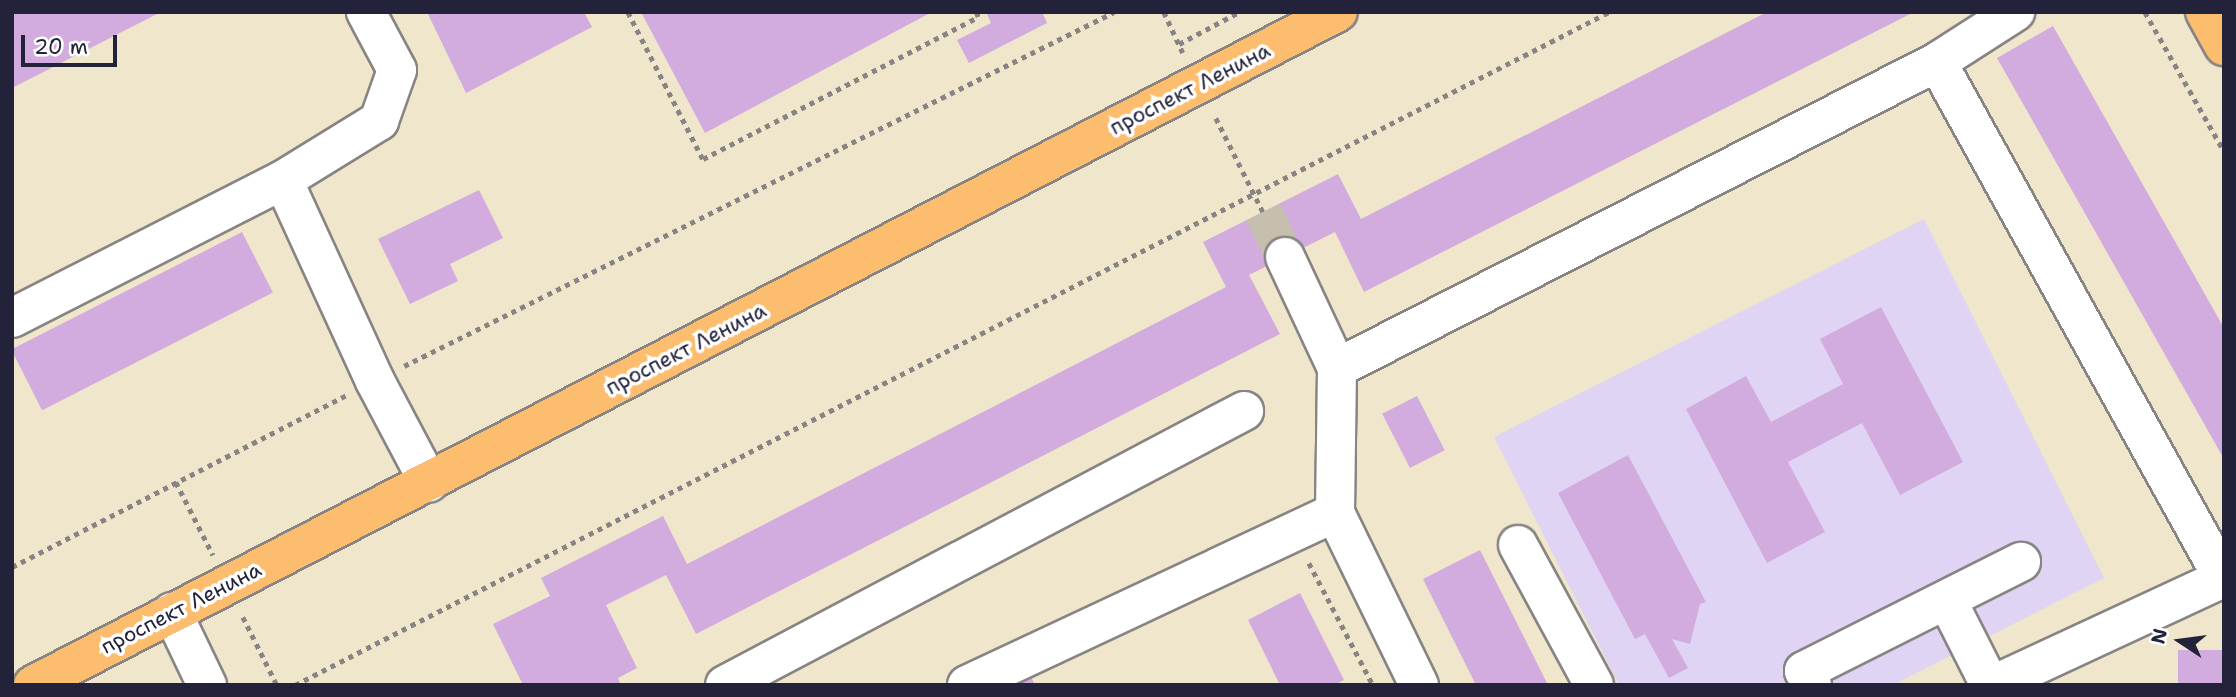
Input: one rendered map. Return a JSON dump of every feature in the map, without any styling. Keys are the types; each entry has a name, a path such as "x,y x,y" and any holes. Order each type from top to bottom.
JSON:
{"main road":[{"name":"проспект Ленина","path":"33,685 1338,12"}],"street":[{"path":"12,318 283,180 379,121 397,70 366,12"},
{"path":"1337,368 1937,62 2015,12"},
{"path":"1937,62 2224,578 1991,685 1947,600"},
{"path":"283,180 374,381 429,483"},
{"path":"1285,257 1337,368 1335,513 1411,682"},
{"path":"725,685 1244,411"},
{"path":"967,685 1335,513"},
{"path":"1518,545 1594,685"},
{"path":"1811,685 1804,671 2021,562"},
{"path":"172,612 207,685"}],"path":[{"path":"628,12 703,159 978,17 976,12"},
{"path":"12,567 374,381 1114,12"},
{"path":"1164,12 1186,58"},
{"path":"1179,44 1239,12"},
{"path":"295,685 1609,12"},
{"path":"2145,12 2224,151"},
{"path":"1216,118 1263,212"},
{"path":"1294,534 1373,685"}],"shaded area":[{"path":"1924,219 2104,578 1893,685 1619,685 1494,437"}],"building":[{"path":"12,12 161,12 12,88"},
{"path":"427,12 584,12 592,27 466,93"},
{"path":"641,12 723,13 932,12 705,133"},
{"path":"986,12 1042,12 1047,23 969,63 957,40 991,23"},
{"path":"1767,12 1914,12 1364,292 1335,232 1249,275 1280,334 696,634 666,575 606,605 637,668 618,678 621,685 523,685 493,624 550,596 541,578 663,516 687,564 1226,287 1203,242 1338,174 1361,219"},
{"path":"2053,26 2224,328 2224,459 1997,58"},
{"path":"479,190 503,238 450,264 458,281 410,304 378,239"},
{"path":"242,232 273,293 42,410 12,349"},
{"path":"1881,307 1963,462 1900,495 1862,423 1788,462 1825,532 1767,563 1686,409 1746,376 1771,422 1843,384 1820,339"},
{"path":"1417,396 1445,450 1410,468 1382,414"},
{"path":"1628,455 1706,602 1700,604 1690,644 1672,639 1688,668 1669,678 1645,634 1635,639 1558,493"},
{"path":"1480,550 1548,685 1476,685 1423,579"},
{"path":"1300,593 1344,680 1334,685 1280,685 1248,620"},
{"path":"2178,650 2224,650 2224,685 2178,685"},
{"path":"1030,675 1035,685 1012,685"}],"tunnel":[{"path":"1263,212 1285,257"}]}
